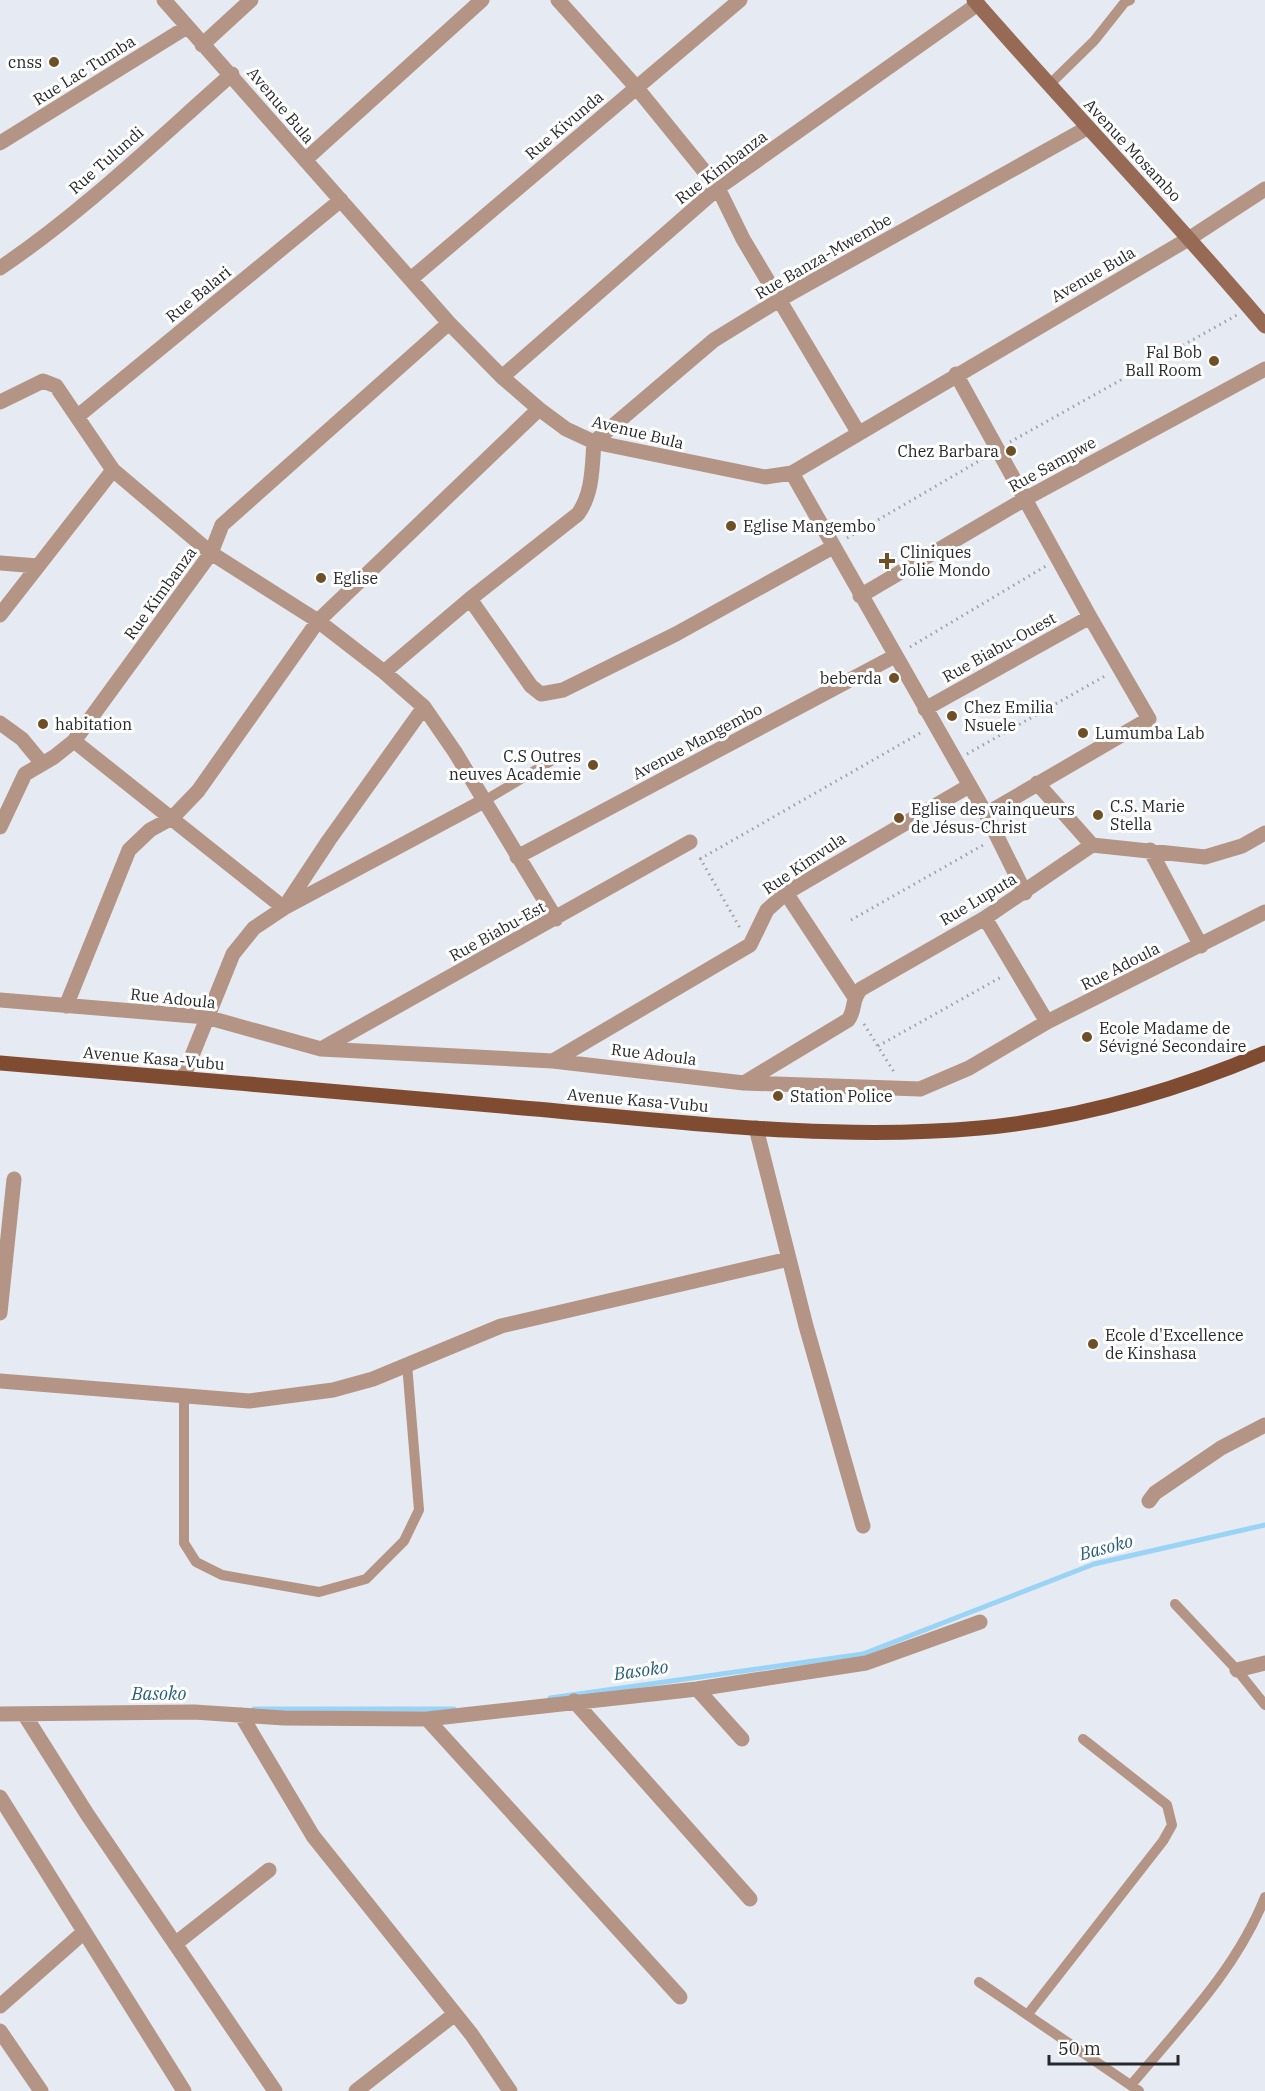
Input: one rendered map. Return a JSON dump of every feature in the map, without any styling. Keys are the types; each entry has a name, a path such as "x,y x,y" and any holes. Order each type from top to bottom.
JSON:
{"main road":[{"name":"Avenue Kasa-Vubu","path":"0,1063 756,1128 909,1131 1014,1124 1130,1100 1265,1053"}],"street":[{"name":"Avenue Bula","path":"164,0 449,323 502,377 539,409 566,429 594,442 765,477 792,473 956,374 1190,238 1265,189"},
{"path":"202,45 250,0"},
{"path":"305,160 482,0"},
{"path":"558,0 636,87 718,188 743,239 858,432"},
{"name":"Rue Kivunda","path":"411,278 740,0"},
{"name":"Avenue Mosambo","path":"976,2 1087,128 1190,238 1265,326"},
{"name":"Rue Kimbanza","path":"502,377 718,188 976,2"},
{"name":"Rue Lac Tumba","path":"0,143 187,27"},
{"name":"Rue Tulundi","path":"0,268 29,248 95,195 232,75"},
{"name":"Rue Banza-Mwembe","path":"594,442 714,340 779,300 1087,128"},
{"name":"Rue Balari","path":"78,416 341,200"},
{"name":"Rue Kimbanza","path":"0,827 25,774 41,762 54,757 74,741 211,553 222,525 449,323"},
{"name":"Rue Sampwe","path":"860,596 1025,499 1265,369"},
{"path":"956,374 1149,719 986,814"},
{"path":"0,402 43,381 56,386 113,470 211,553 318,621 384,672 424,707 455,752 556,919"},
{"path":"66,1005 129,850 150,830 172,818 198,791 318,621 539,409"},
{"path":"384,672 470,599 578,514 586,504 590,490 594,442"},
{"path":"0,615 113,470"},
{"path":"792,473 894,656 986,814 1025,893"},
{"path":"470,599 531,686 541,694 562,690 676,634 833,547"},
{"path":"0,563 38,566"},
{"name":"Rue Biabu-Ouest","path":"925,709 1090,617"},
{"name":"Avenue Mangembo","path":"517,857 894,656"},
{"path":"284,908 329,840 424,707"},
{"path":"0,723 22,740 41,762"},
{"path":"74,741 284,908"},
{"path":"1037,783 1092,844 1205,857 1232,850 1265,833"},
{"name":"Rue Kimvula","path":"750,945 767,910 786,893 969,786"},
{"path":"183,1078 233,954 254,927 284,908 484,801"},
{"name":"Rue Biabu-Est","path":"321,1049 690,842"},
{"name":"Rue Luputa","path":"744,1083 848,1020 854,1012 853,1001 861,989 1025,893 1092,844"},
{"path":"1150,850 1201,945"},
{"path":"786,893 853,1001"},
{"name":"Rue Adoula","path":"0,1000 206,1017 321,1049 553,1061 744,1083 920,1089 969,1068 1047,1022 1265,912"},
{"path":"985,918 1047,1022"},
{"path":"553,1061 750,945"},
{"path":"756,1128 789,1259 863,1526"},
{"path":"0,1313 14,1179"},
{"path":"0,1381 249,1401 323,1392 373,1379 501,1326 789,1259"},
{"path":"1149,1501 1155,1493 1221,1448 1265,1425"},
{"path":"0,1714 194,1712 241,1716 427,1719 697,1689 866,1663 980,1622"},
{"path":"1237,1670 1265,1663"},
{"path":"697,1689 741,1739"},
{"path":"574,1701 750,1899"},
{"path":"24,1714 87,1814 275,2091"},
{"path":"241,1716 313,1836 455,2014 510,2091"},
{"path":"427,1719 680,1997"},
{"path":"0,1797 184,2091"},
{"path":"175,1944 269,1870"},
{"path":"0,2006 84,1932"},
{"path":"356,2091 455,2014"},
{"path":"0,2031 41,2091"}],"lane":[{"path":"1049,85 1094,41 1125,2 1130,0"},
{"path":"484,801 561,755"},
{"path":"184,1396 184,1543 196,1562 222,1575 319,1593 366,1579 404,1541 419,1510 407,1364"},
{"path":"1175,1604 1237,1670 1265,1705"},
{"path":"1028,2014 1163,1841 1172,1825 1167,1805 1083,1739"},
{"path":"979,1982 1135,2088 1227,1970 1254,1926 1265,1897"}],"path":[{"path":"833,547 998,449 1250,308"},
{"path":"894,656 1058,559"},
{"path":"954,761 1120,667"},
{"path":"700,859 934,725"},
{"path":"851,920 997,837"},
{"path":"690,842 750,945"},
{"path":"878,1046 1015,969"},
{"path":"853,1001 898,1077 898,1090"}],"waterway":[{"name":"Basoko","path":"550,1698 863,1654 1094,1564 1265,1525"},
{"name":"Basoko","path":"254,1709 454,1709"}],"place":[{"name":"cnss","path":"54,62"},
{"name":"Fal Bob Ball Room","path":"1214,361"},
{"name":"Chez Barbara","path":"1011,451"},
{"name":"Eglise Mangembo","path":"731,526"},
{"name":"Cliniques Jolie Mondo","path":"887,561"},
{"name":"Eglise","path":"321,578"},
{"name":"beberda","path":"894,678"},
{"name":"Chez Emilia Nsuele","path":"952,716"},
{"name":"habitation","path":"43,724"},
{"name":"Lumumba Lab","path":"1083,733"},
{"name":"C.S Outres neuves Academie","path":"593,765"},
{"name":"C.S. Marie Stella","path":"1098,815"},
{"name":"Eglise des vainqueurs de Jésus-Christ","path":"899,818"},
{"name":"Ecole Madame de Sévigné Secondaire","path":"1087,1037"},
{"name":"Station Police","path":"778,1096"},
{"name":"Ecole d'Excellence de Kinshasa","path":"1093,1344"}]}
